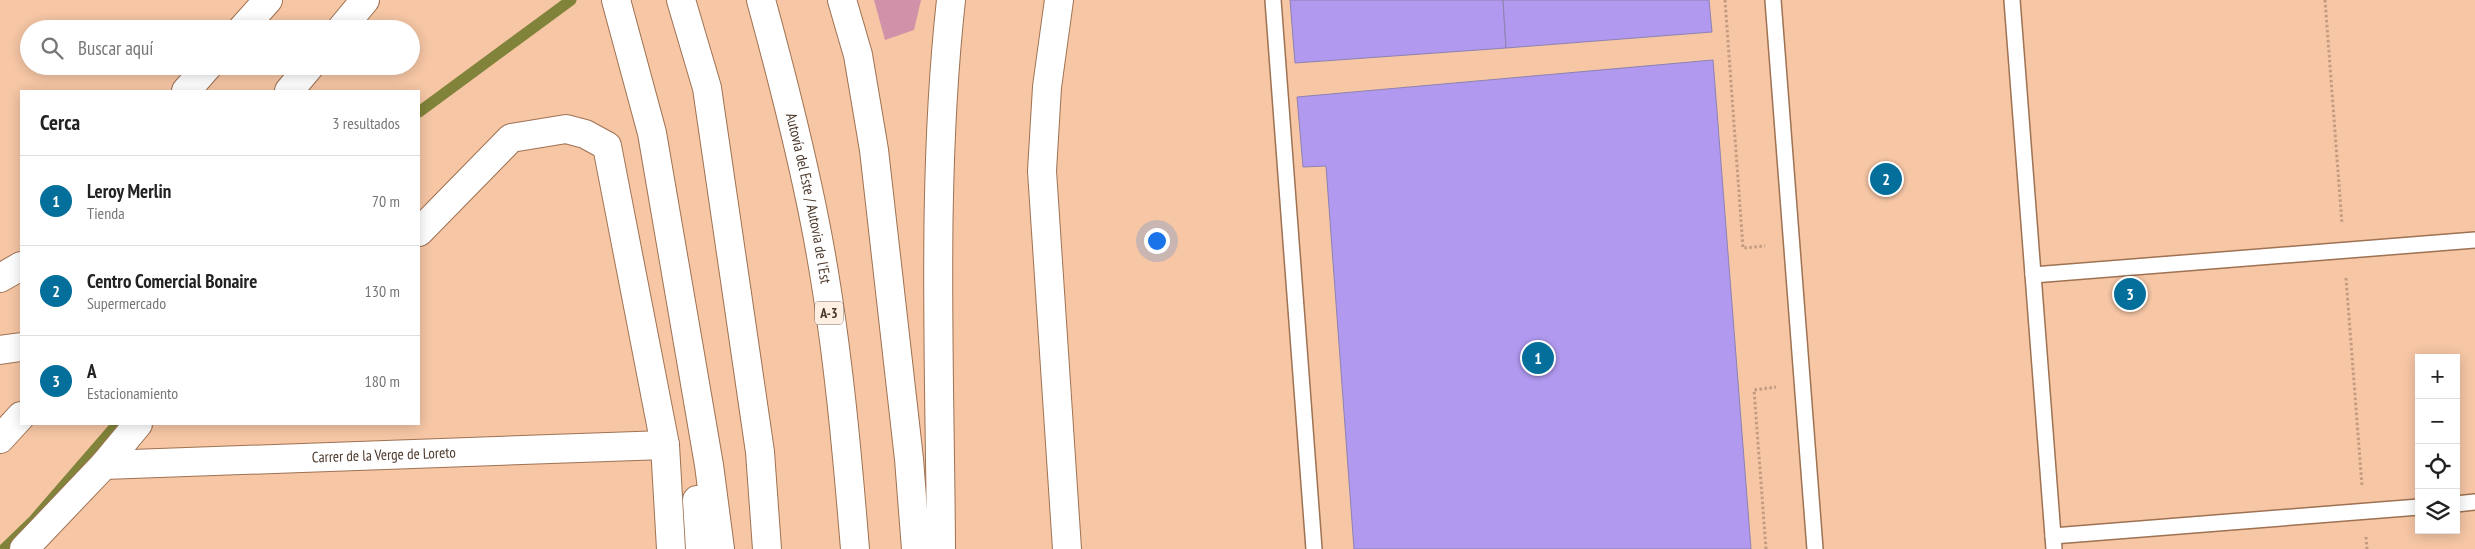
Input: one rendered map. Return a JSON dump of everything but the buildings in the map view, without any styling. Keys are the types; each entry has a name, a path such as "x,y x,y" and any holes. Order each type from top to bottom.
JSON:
{"main road":[{"path":"250,20 268,0"},
{"path":"348,20 365,0"},
{"path":"616,0 652,132 710,465 720,549"},
{"path":"681,0 707,88 760,452 767,549"},
{"name":"Autovía del Este / Autovia de l'Est","path":"761,0 783,80 821,255 847,446 855,549"},
{"path":"842,0 858,55 874,150 910,459 916,549"},
{"path":"941,549 939,148 943,73 951,0"},
{"path":"1059,0 1046,87 1042,171 1067,549"},
{"path":"187,90 200,75"},
{"path":"289,90 302,75"},
{"path":"420,231 511,138 566,129 585,134 607,146 665,445 671,549"},
{"path":"0,278 20,267"},
{"path":"685,317 700,549"},
{"path":"0,350 20,347"},
{"path":"0,440 20,417"},
{"path":"24,549 104,465 137,425"},
{"name":"Carrer de la Verge de Loreto","path":"104,465 665,445"}],"lane":[{"path":"1273,0 1314,549"},
{"path":"1773,0 1815,549"},
{"path":"2012,0 2054,542 2415,506"},
{"path":"2033,275 2475,240"},
{"path":"2460,504 2475,502"}],"path":[{"path":"1725,0 1742,248 1771,246"},
{"path":"1766,549 1754,390 1781,386"}],"shaded area":[{"path":"874,0 921,0 914,30 885,40"}],"waterway":[{"path":"420,111 571,0"},
{"path":"4,549 33,521 116,425"}],"place":[{"name":"Centro Comercial Bonaire","path":"1886,179"},
{"name":"A","path":"2130,294"},
{"name":"Leroy Merlin","path":"1538,358"}]}
